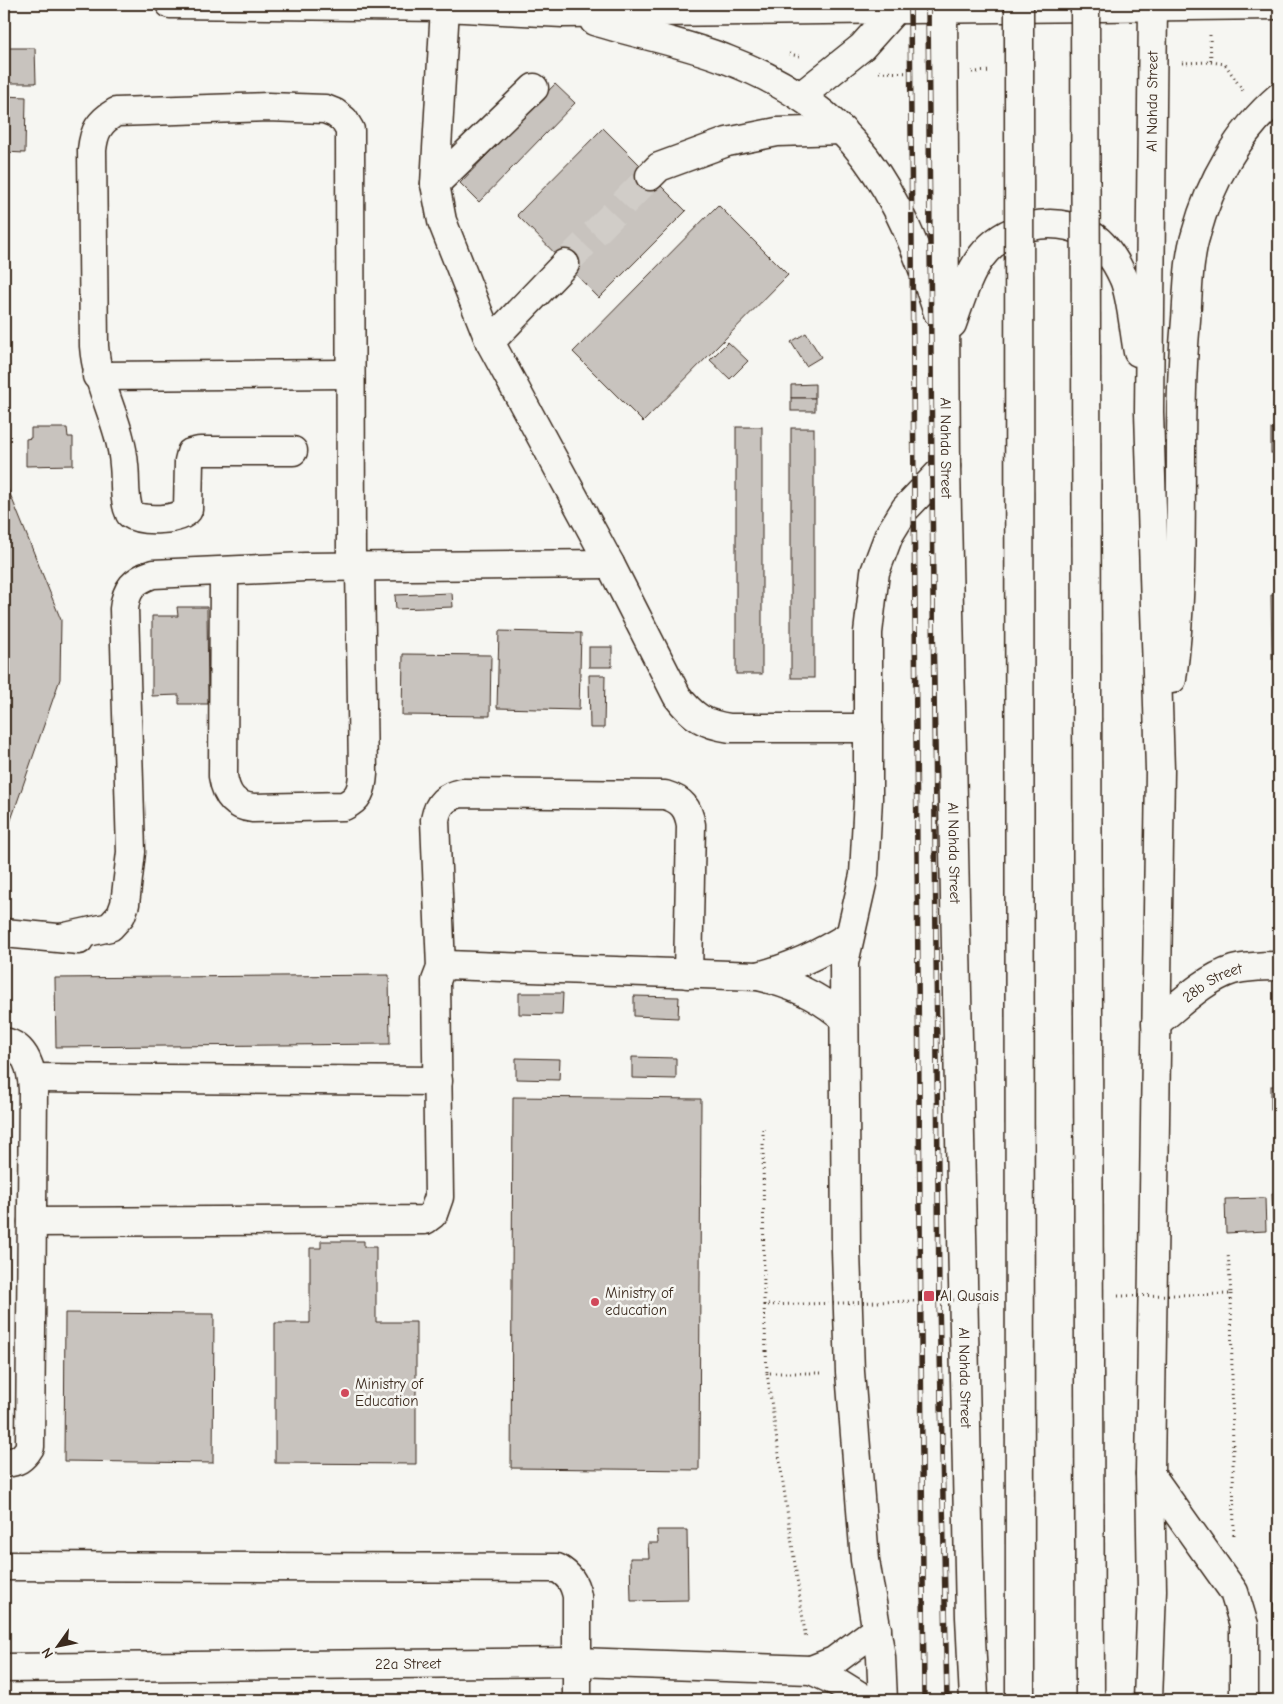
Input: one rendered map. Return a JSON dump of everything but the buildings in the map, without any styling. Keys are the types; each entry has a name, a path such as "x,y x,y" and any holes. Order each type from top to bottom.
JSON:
{"main road":[{"path":"170,4 445,7 563,13 895,10 943,6 1279,6"},
{"path":"1018,4 1020,1700"},
{"path":"1085,4 1090,1700"},
{"name":"Al Nahda Street","path":"943,6 946,466 970,1608 974,1700"},
{"name":"Al Nahda Street","path":"1148,1700 1152,1590 1150,1474 1160,770 1149,412 1153,6"},
{"path":"445,7 435,184 442,221 490,342 610,564 677,696 699,720 714,726 730,728 869,728"},
{"path":"802,95 862,47 895,10"},
{"path":"563,13 726,59 766,75 802,95 842,130 878,172 904,220 924,267 946,339"},
{"path":"435,184 534,88"},
{"path":"1160,770 1173,675 1177,621 1183,352 1195,235 1216,179 1235,147 1259,114 1279,97"},
{"path":"224,572 224,786 235,803 242,807 344,806 360,794 362,784 350,374 350,130 340,116 325,109 268,107 131,110 116,112 102,120 94,134 92,150 94,346 98,376 112,410 123,446 126,504 130,514 134,516 172,519 185,514 188,510 189,462 191,453 200,451 293,450"},
{"path":"650,176 659,167 726,142 777,132 842,130"},
{"path":"946,339 967,284 981,257 1003,237 1030,225 1060,224 1089,233 1110,255 1124,279 1149,412"},
{"path":"490,342 566,264"},
{"path":"98,376 350,374"},
{"path":"883,1700 877,1629 865,1560 850,1372 843,1017 844,963 864,875 869,728 868,633 875,572 889,535 905,509 946,466"},
{"path":"4,933 104,942 116,940 132,930 136,920 138,906 137,874 131,852 124,608 125,596 131,585 142,578 153,574 355,566 610,564"},
{"path":"32,1222 425,1220 433,1214 439,1197 436,980 441,968 435,820 437,809 443,800 452,795 462,793 665,795 675,798 684,804 689,814 690,825 688,974"},
{"path":"758,976 784,970 849,936"},
{"path":"441,968 454,964 758,976 795,986 812,994 843,1017"},
{"name":"28b Street","path":"1156,1023 1192,995 1232,970 1254,966 1279,966"},
{"path":"4,1042 11,1043 21,1052 28,1062 32,1078 30,1447 25,1456 16,1462 4,1463"},
{"path":"32,1078 438,1082"},
{"path":"1150,1474 1234,1592 1244,1625 1244,1700"},
{"path":"4,1566 557,1568 567,1574 574,1584 577,1596 576,1700"},
{"name":"22a Street","path":"811,1670 834,1661 877,1629"},
{"name":"22a Street","path":"4,1668 577,1662 811,1670 837,1682 866,1700"}],"path":[{"path":"1211,62 1225,64 1259,114"},
{"path":"763,1129 764,1304"},
{"path":"1231,1294 1234,1542"},
{"path":"766,1351 767,1373 811,1670"},
{"path":"767,1373 850,1372"}],"tunnel":[{"path":"565,264 650,176"}],"railway":[{"path":"910,4 924,1700"},
{"path":"928,4 939,1297 947,1700"}],"place":[{"name":"Al Qusais","path":"929,1296"},
{"name":"Ministry of education","path":"595,1302"},
{"name":"Ministry of Education","path":"345,1393"}]}
